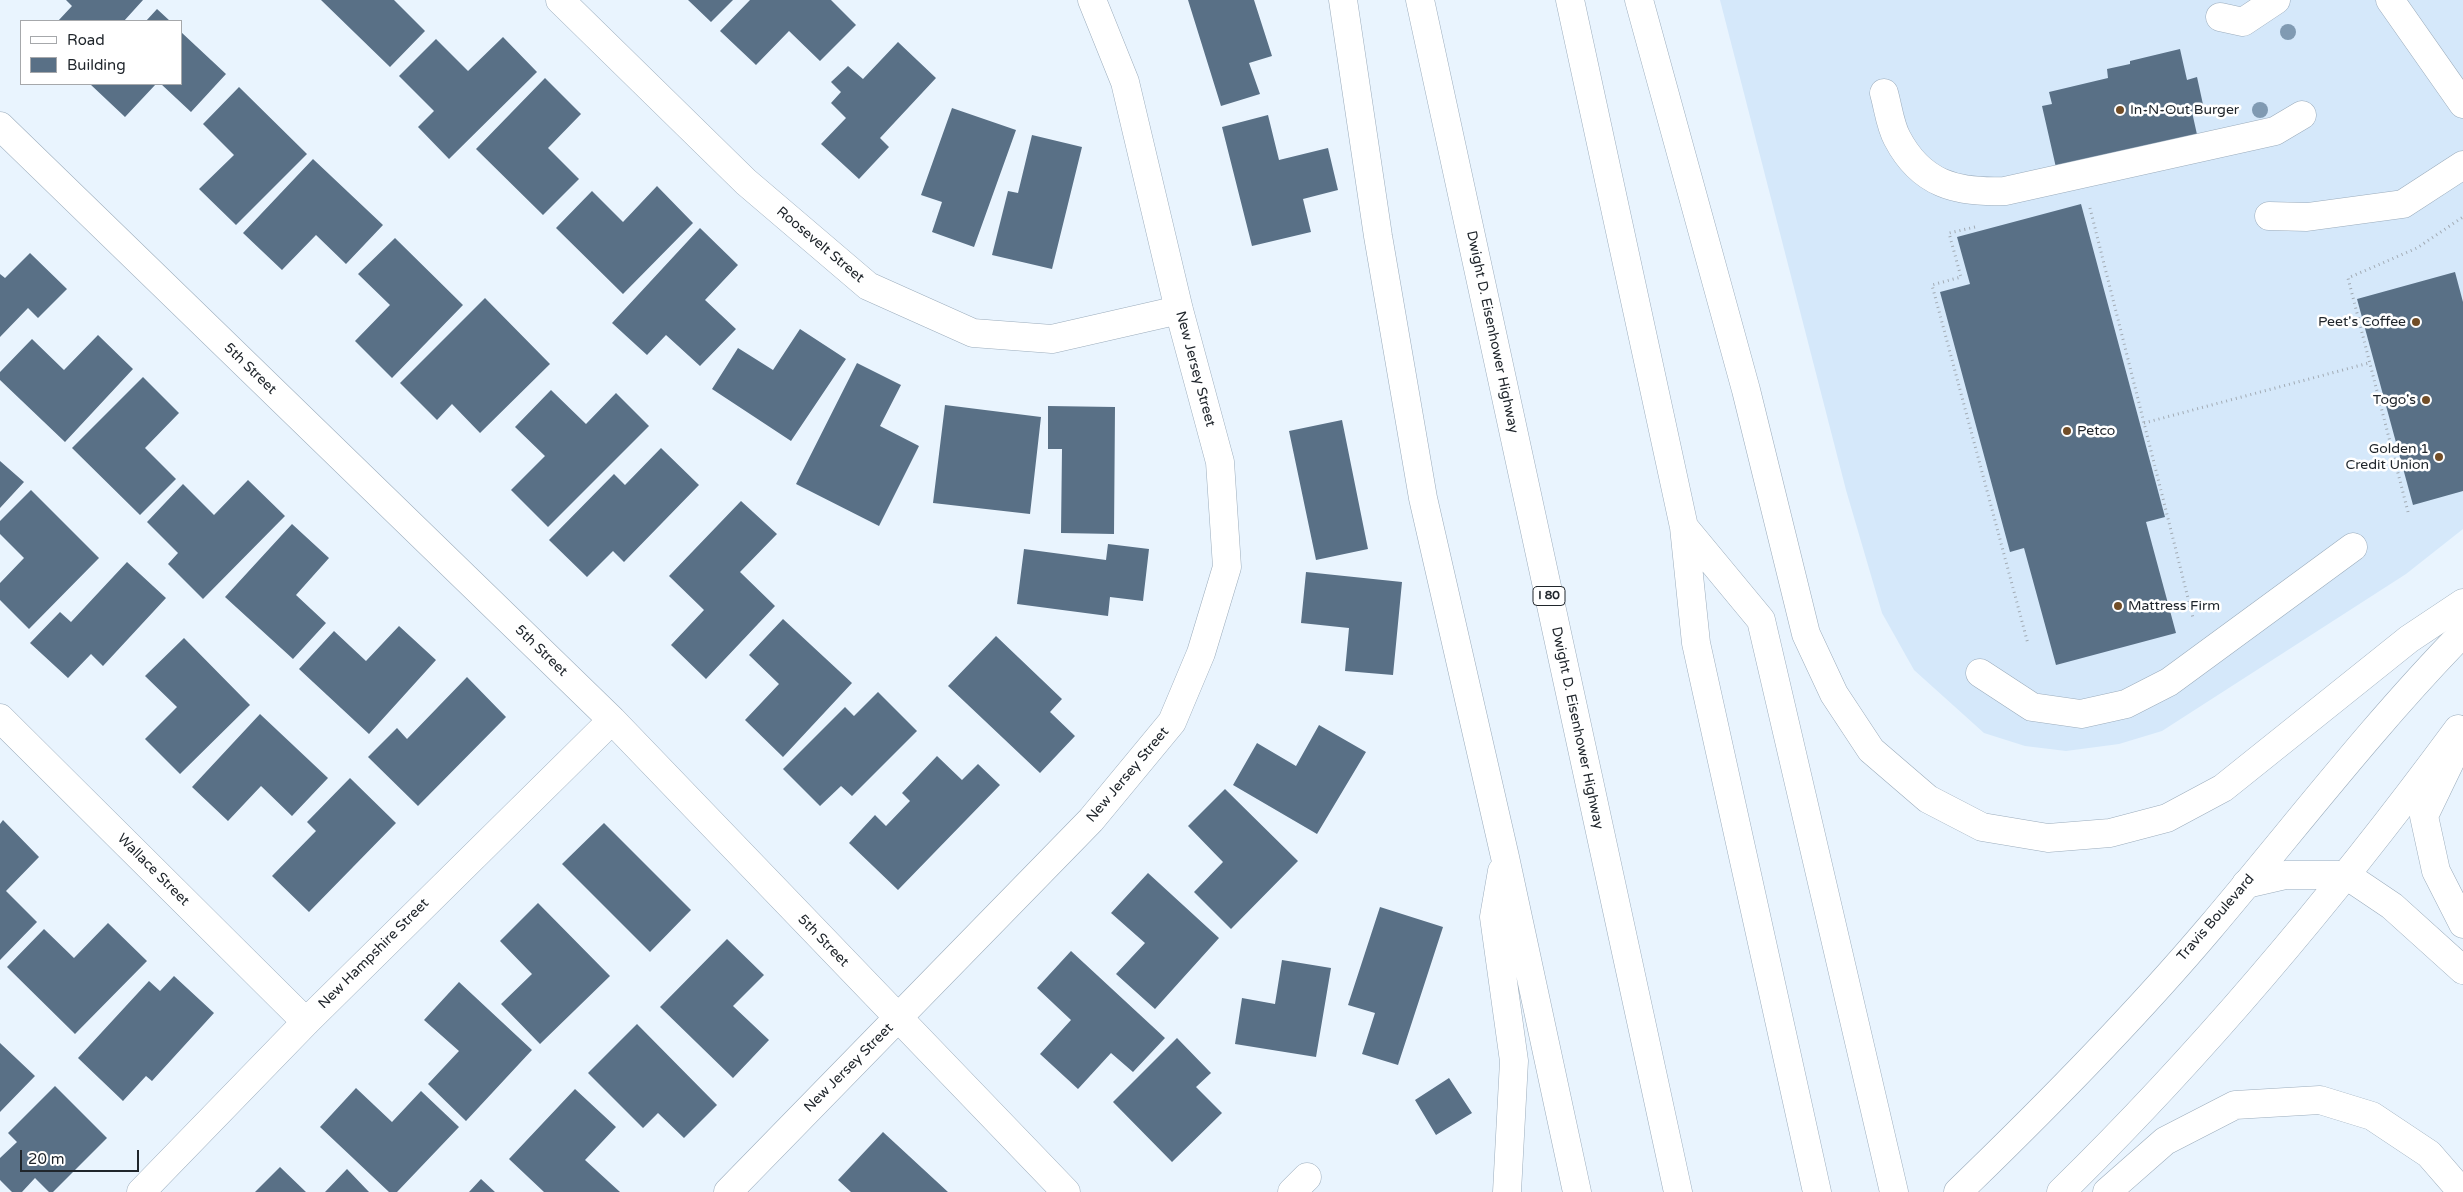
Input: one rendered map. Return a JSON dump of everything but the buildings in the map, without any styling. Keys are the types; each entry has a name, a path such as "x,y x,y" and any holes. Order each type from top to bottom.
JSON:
{"main road":[{"name":"Roosevelt Street","path":"560,0 746,182 868,286 973,333 1052,339 1179,310"},
{"name":"New Jersey Street","path":"728,1192 1104,805 1172,722 1201,653 1227,567 1220,462 1179,310 1125,82 1092,0"},
{"path":"1343,0 1378,236 1423,498 1505,857 1577,1192"},
{"name":"Dwight D. Eisenhower Highway","path":"1420,0 1678,1192"},
{"path":"1570,0 1684,527 1696,643 1817,1192"},
{"path":"1639,0 1746,390 1806,634 1834,694 1871,750 1928,799 1982,827 2048,838 2110,833 2168,818 2223,788 2409,639 2463,603"},
{"path":"2220,17 2243,22 2276,0"},
{"path":"2390,0 2463,104"},
{"path":"1884,93 1896,137 1922,171 1958,189 1977,192 2005,191 2275,131 2302,115"},
{"name":"5th Street","path":"0,126 612,720 1066,1192"},
{"path":"2269,216 2307,217 2403,204 2463,165"},
{"path":"1684,527 1761,620 1894,1192"},
{"path":"1980,673 2032,707 2081,714 2126,704 2169,682 2353,547"},
{"name":"Travis Boulevard","path":"1958,1192 2104,1044 2208,930 2316,797 2429,668 2463,633"},
{"name":"Wallace Street","path":"0,718 306,1022"},
{"name":"New Hampshire Street","path":"141,1192 306,1022 612,720"},
{"path":"2061,1192 2117,1137 2199,1051 2386,826 2463,723"},
{"path":"2463,735 2424,816 2436,871 2463,924"},
{"path":"1505,857 1494,917 1514,1062 1507,1192"},
{"path":"2246,884 2285,875 2346,875 2392,906 2463,970"},
{"path":"2107,1192 2165,1141 2235,1105 2320,1100 2372,1116 2430,1154 2462,1192"}],"path":[{"path":"2087,198 2194,618"},
{"path":"2408,512 2348,278 2417,248 2463,218"},
{"path":"1977,226 1949,234 1961,276 1932,285 2028,644"},
{"path":"2144,423 2369,363"}],"shaded area":[{"path":"1720,0 2463,0 2463,529 2406,574 2162,731 2119,744 2066,751 2025,746 1984,733 1914,670 1882,613 1846,490"}],"place":[{"name":"In-N-Out Burger","path":"2120,110"},
{"name":"Peet's Coffee","path":"2416,322"},
{"name":"Togo's","path":"2426,400"},
{"name":"Petco","path":"2067,431"},
{"name":"Golden 1 Credit Union","path":"2439,457"},
{"name":"Mattress Firm","path":"2118,606"}]}
